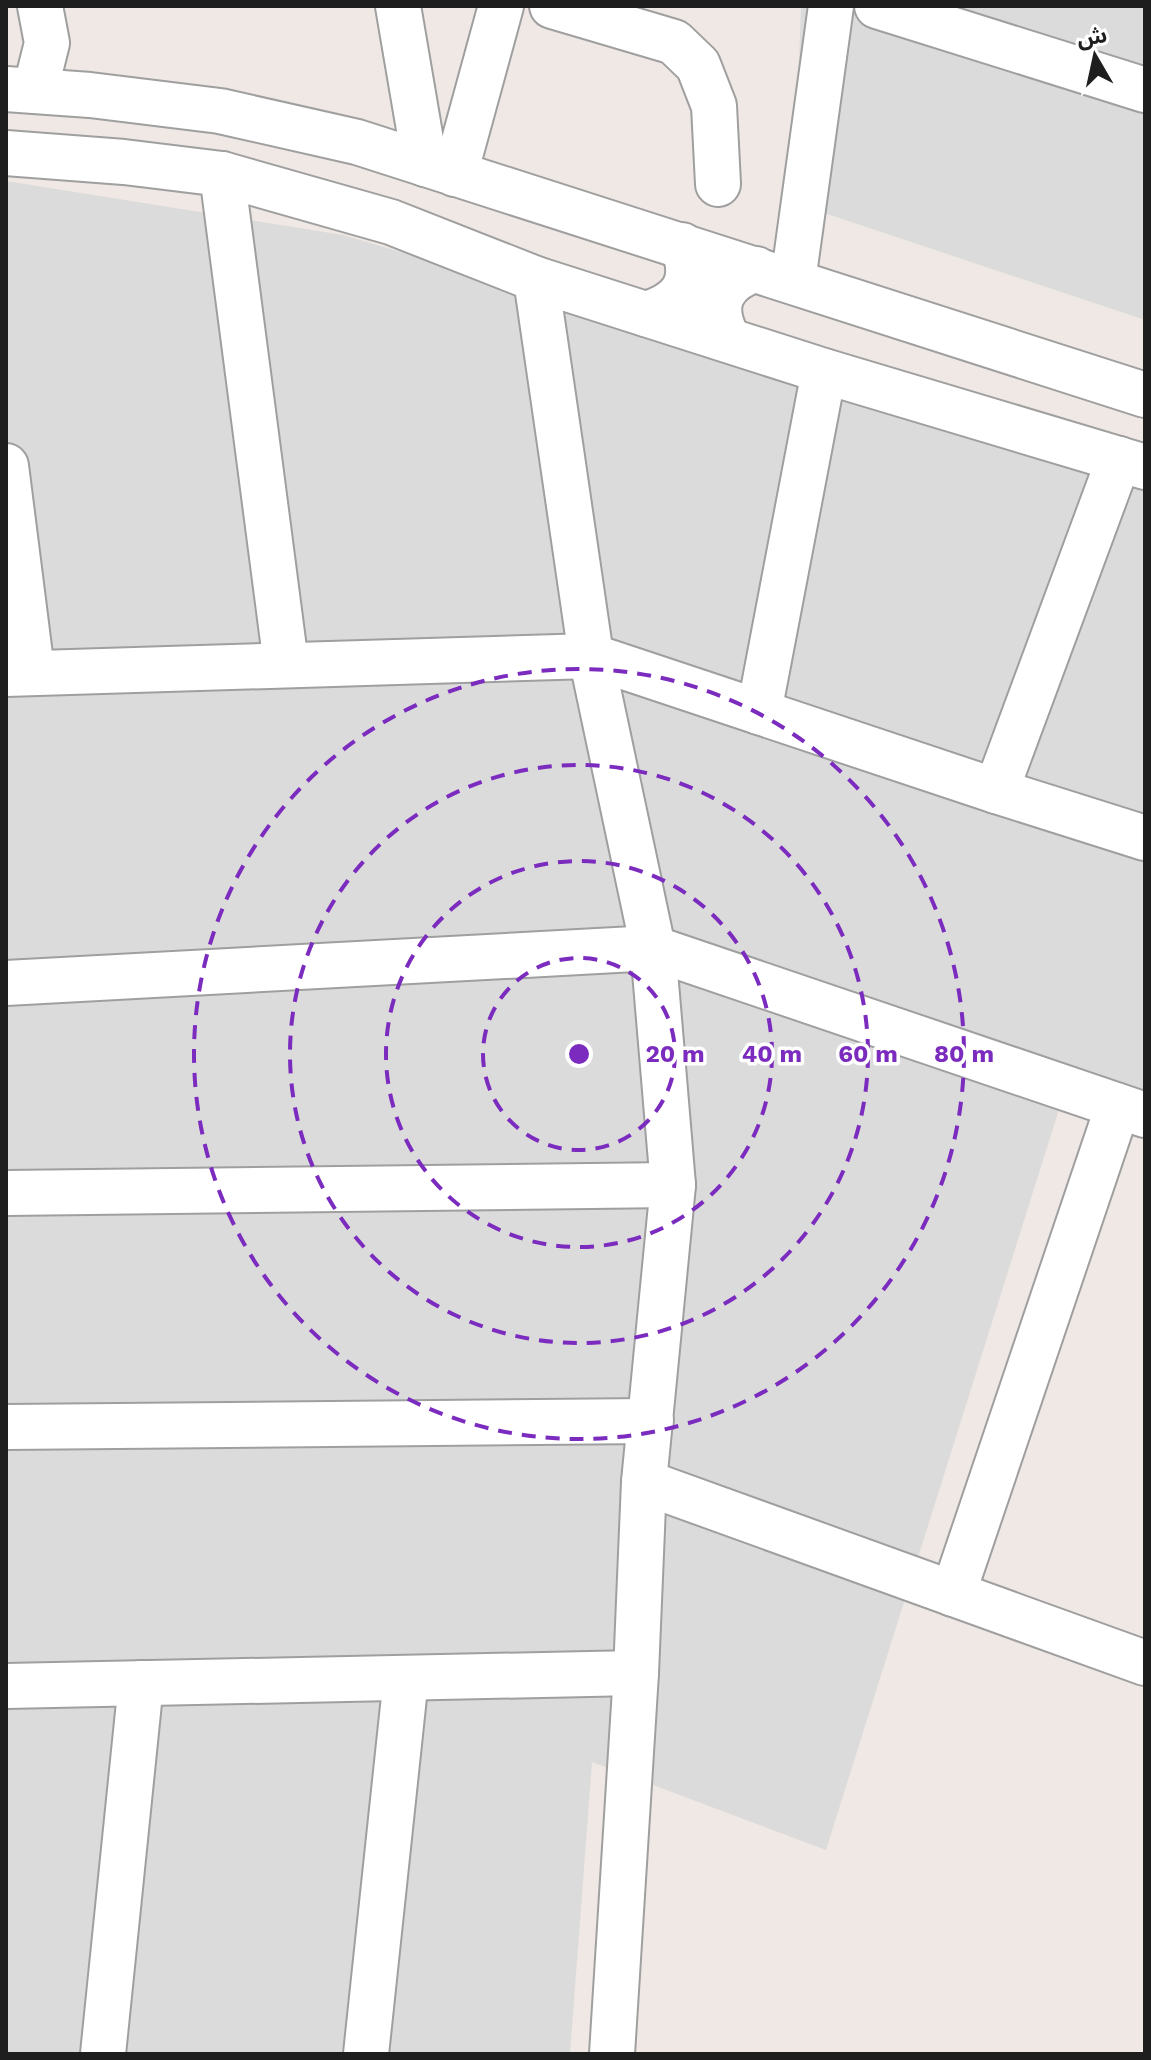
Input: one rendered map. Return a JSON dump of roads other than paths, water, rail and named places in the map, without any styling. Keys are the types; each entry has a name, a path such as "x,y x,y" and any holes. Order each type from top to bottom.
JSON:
{"street":[{"path":"40,6 47,43 20,90 220,111 357,142 1145,395"},
{"path":"398,6 440,169"},
{"path":"440,169 501,6"},
{"path":"552,6 674,42 698,65 714,106 718,184"},
{"path":"774,275 831,6"},
{"path":"877,6 1145,90"},
{"path":"6,153 124,162 222,174 391,222 536,279 824,371 1132,463 996,791"},
{"path":"222,174 286,664"},
{"path":"646,314 673,304 680,296 688,275 688,260 682,245"},
{"path":"728,339 720,324 719,309 732,280 774,275"},
{"path":"536,279 591,656 653,948 673,1185 644,1482 636,1673 612,2054"},
{"path":"759,712 824,371"},
{"path":"6,466 19,672 591,656 1145,838"},
{"path":"6,983 653,948 1132,1110 953,1594"},
{"path":"6,1193 673,1185"},
{"path":"6,1427 651,1421"},
{"path":"644,1482 1145,1663"},
{"path":"6,1686 636,1673"},
{"path":"366,2054 406,1678"},
{"path":"103,2054 141,1683"}]}
